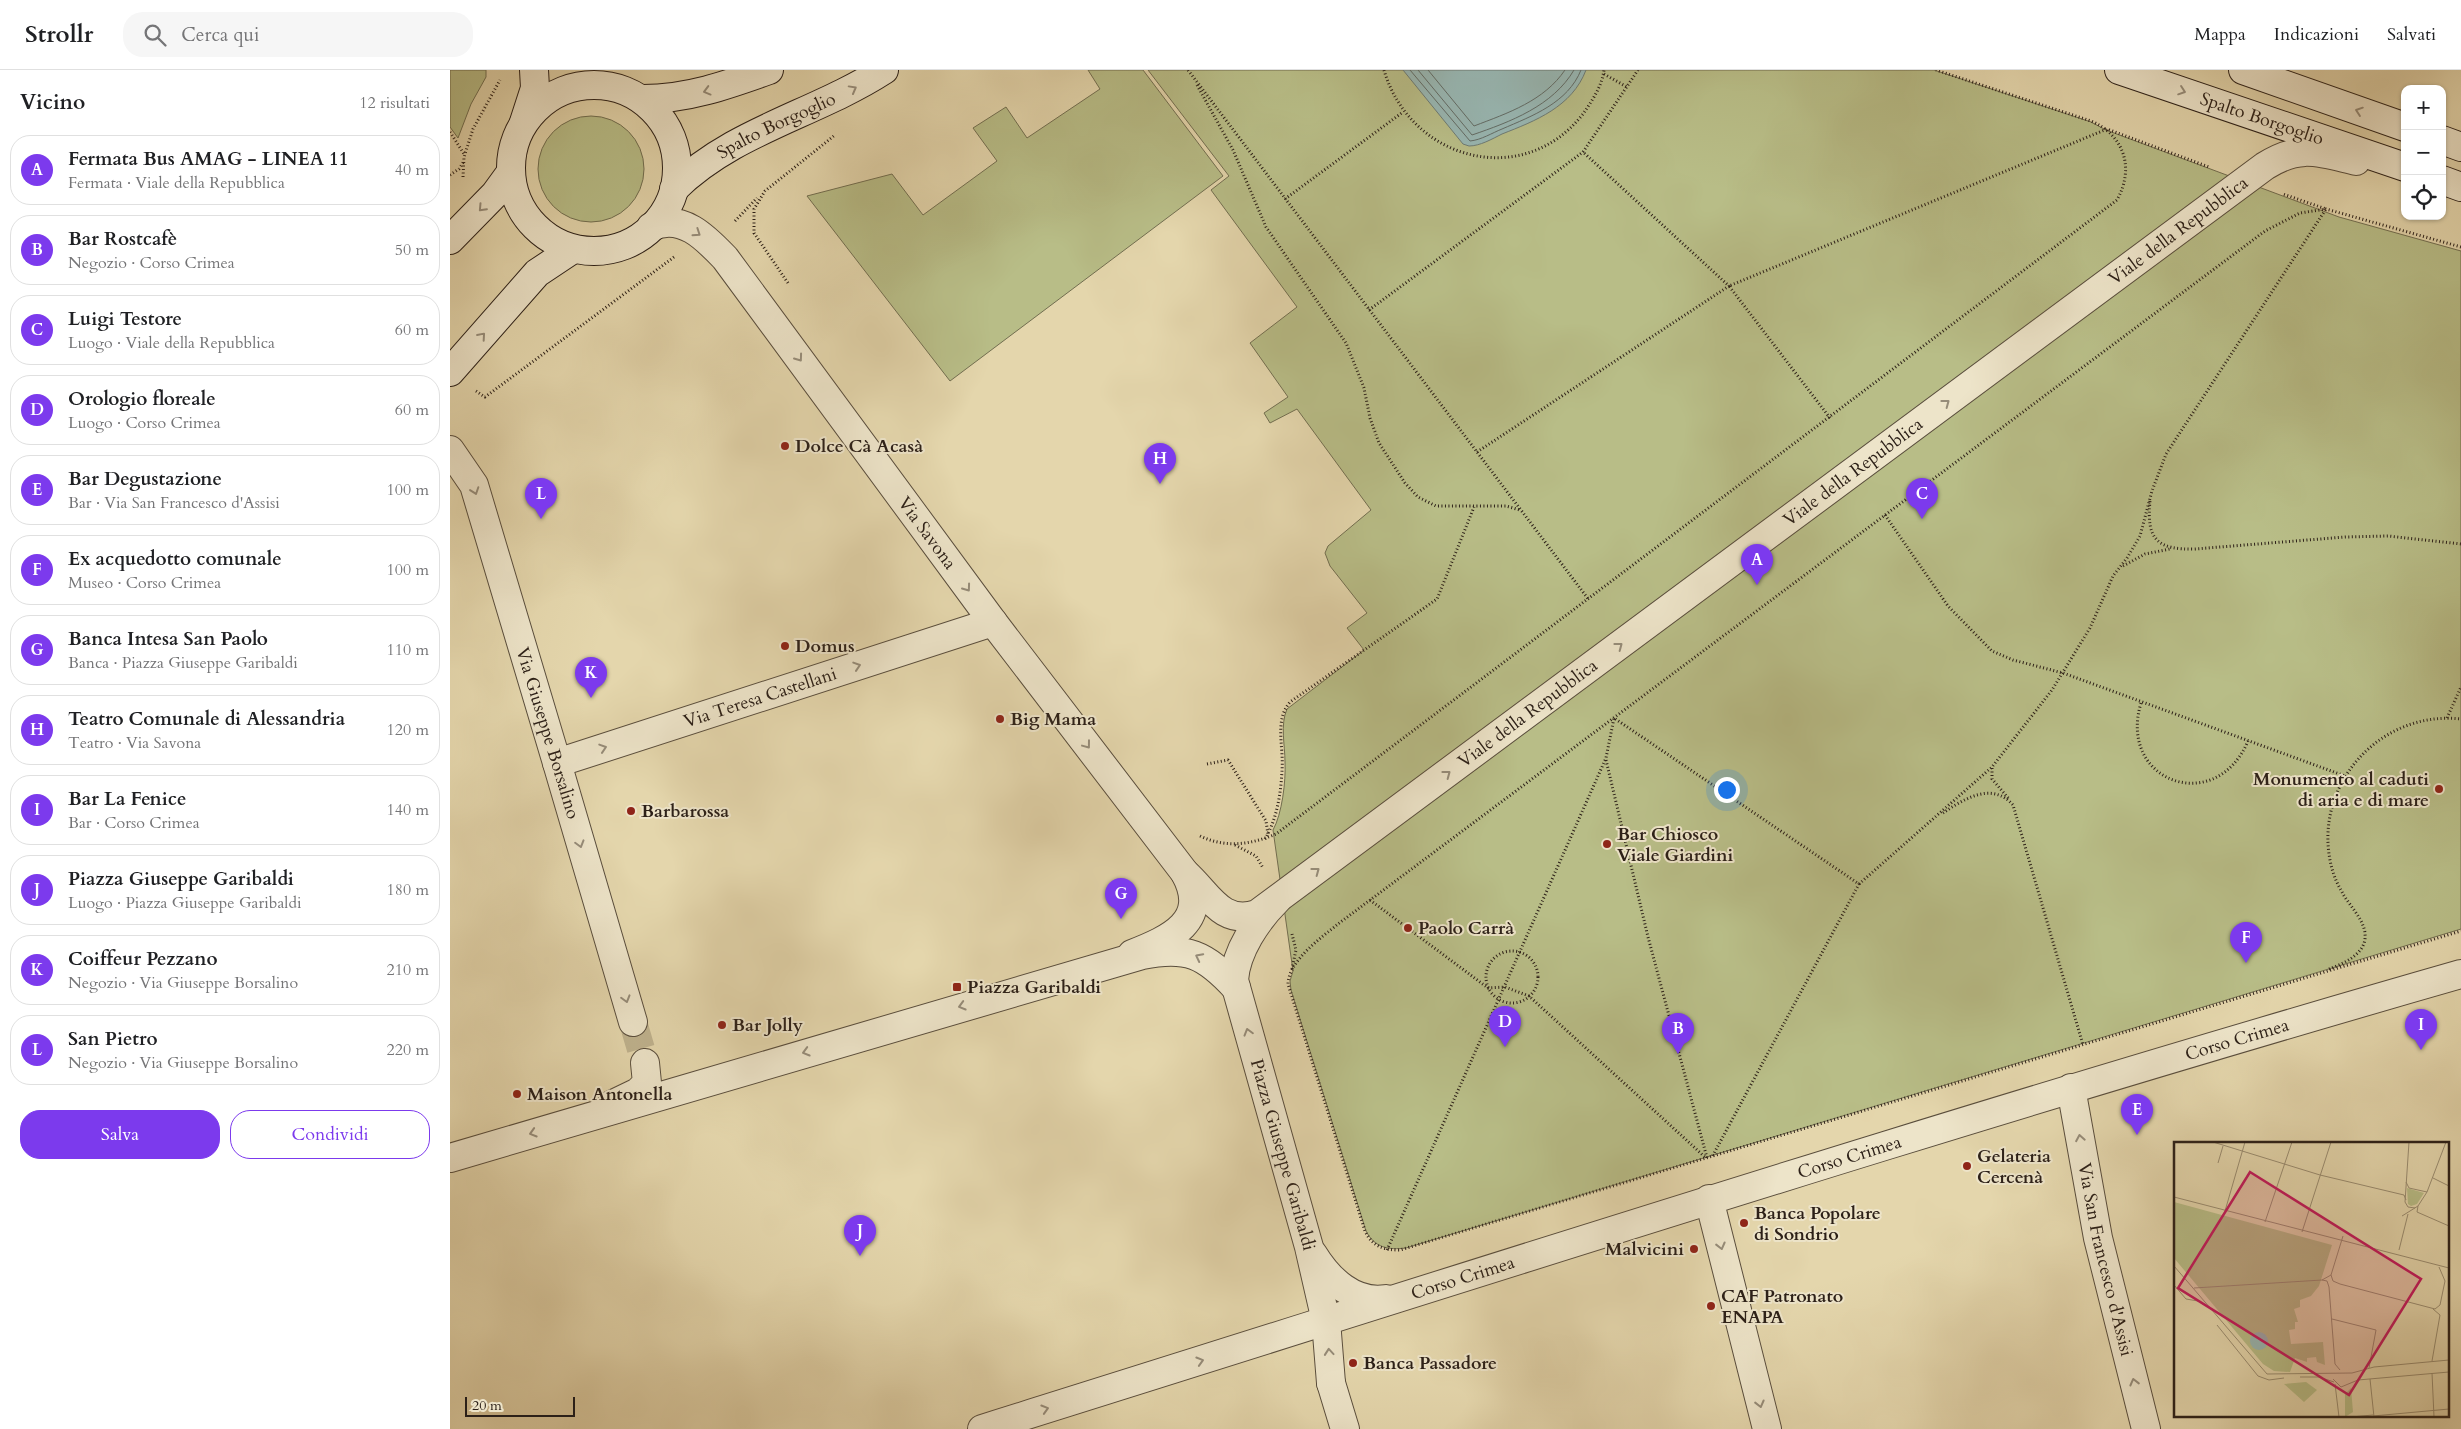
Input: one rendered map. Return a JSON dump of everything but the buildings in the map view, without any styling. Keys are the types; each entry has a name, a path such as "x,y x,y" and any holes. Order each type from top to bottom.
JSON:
{"street":[{"path":"534,70 535,88 514,148 511,172 515,193 534,228 554,244 570,251 608,250 636,238 652,227 664,215 674,189 677,172 676,156 671,139 654,110 621,85"},
{"path":"523,126 537,108 554,95 576,87 621,85 669,98 699,93 769,70"},
{"name":"Spalto Borgoglio","path":"674,189 691,172 720,153 834,99 884,70"},
{"name":"Spalto Borgoglio","path":"2120,70 2401,166"},
{"path":"2242,70 2401,126"},
{"path":"2446,141 2461,146"},
{"name":"Viale della Repubblica","path":"1277,900 2265,166 2287,153 2312,151 2401,170"},
{"path":"450,240 495,194 511,172"},
{"path":"2446,181 2461,187"},
{"name":"Via Savona","path":"652,227 672,222 686,226 712,244 725,258 993,622 1185,873"},
{"path":"450,372 537,273 570,251"},
{"name":"Via Giuseppe Borsalino","path":"450,450 474,485 633,1022"},
{"name":"Via Teresa Castellani","path":"557,763 993,622"},
{"path":"1185,873 1217,906 1233,916 1242,918 1257,914 1277,900"},
{"path":"1110,962 1157,943 1184,926 1191,915 1193,902 1192,888 1185,873"},
{"path":"1236,988 1235,970 1241,955 1260,920 1277,900"},
{"path":"450,1158 1110,962 1150,953 1180,951 1197,956 1209,963 1236,988"},
{"name":"Corso Crimea","path":"982,1429 1709,1199 2070,1088 2461,974"},
{"name":"Piazza Giuseppe Garibaldi","path":"1236,988 1309,1247 1326,1321 1331,1383 1345,1429"},
{"path":"570,1122 597,1112 642,1089 647,1083 645,1063"},
{"name":"Via San Francesco d'Assisi","path":"2070,1088 2098,1238 2146,1429"},
{"path":"1709,1199 1766,1429"},
{"path":"1309,1247 1327,1273 1352,1294 1367,1299 1398,1297"}],"path":[{"path":"1188,70 1589,600"},
{"path":"1384,70 1389,88 1403,112 1422,132 1446,147 1473,156 1500,158 1528,153 1554,141 1575,123 1592,101 1604,72 1626,88"},
{"path":"1369,310 1583,152 1638,70"},
{"path":"1197,835 1207,840 1230,844 1254,842 1265,839 1286,827 2111,206 2122,192 2126,175 2123,150 2106,130 2091,121 1936,70"},
{"path":"1191,74 1234,150 1266,227 1346,343 1364,388 1370,418 1379,443 1405,483 1426,503 1436,506 1506,506 1521,510"},
{"path":"450,175 459,169 481,113 500,78"},
{"path":"1285,199 1403,112"},
{"path":"788,284 754,233 754,209 764,191 842,130"},
{"path":"1477,452 1729,286 2106,130"},
{"path":"450,132 464,157 465,171 458,185"},
{"path":"1583,152 1729,286 1830,418"},
{"path":"1712,1157 1859,884 1992,767 2020,733 2063,673 2090,628 2110,582 2128,558 2140,536 2152,491 2166,454 2326,209"},
{"path":"2461,247 2326,209 2300,212 2265,231 1370,900 1310,948 1291,972 1288,984 1365,1231 1375,1245 1387,1250 1407,1249 2461,931"},
{"path":"485,397 674,257 679,256"},
{"path":"2152,491 2149,512 2154,536 2161,545 2171,548 2195,549 2344,536 2388,536 2461,544"},
{"path":"1265,839 1276,812 1282,773 1280,722 1284,709 1290,702 1438,599 1474,507"},
{"path":"1885,515 1948,606 1992,652 2013,660 2063,673 2345,776"},
{"path":"2118,569 2146,554 2171,548"},
{"path":"2447,718 2461,687"},
{"path":"2141,703 2136,726 2142,752 2152,766 2174,781 2201,783 2218,778 2238,762 2248,741"},
{"path":"1387,1250 1500,1000 1518,952 1606,758 1614,718"},
{"path":"1614,718 1859,884"},
{"path":"2300,980 2349,960 2360,950 2365,938 2363,924 2342,893 2330,860 2328,837 2330,814 2345,776 2362,753 2391,732 2418,722 2447,718 2461,719"},
{"path":"1606,758 1648,937 1707,1159"},
{"path":"1207,764 1228,760 1266,821 1268,834"},
{"path":"1992,767 1990,771 1992,779 2013,805 2083,1046"},
{"path":"1932,821 1963,800 1980,794 1995,793 2013,805"},
{"path":"1370,900 1488,988 1500,1000 1516,1003 1529,996 1537,982 1535,966 1531,960 1518,952 1504,952 1492,961 1486,974 1488,988"},
{"path":"1488,988 1505,987 1529,996 1707,1159"}],"green space":[{"path":"450,70 486,70 486,77 471,104 458,138 450,127"},
{"path":"1088,70 1143,70 1223,176 950,381 807,196 892,174 923,215 997,161 973,128 1006,107 1027,138 1100,89"},
{"path":"1148,70 1934,70 2091,122 2106,130 2339,217 2461,251 2461,929 1406,1248 1393,1249 1378,1244 1366,1231 1291,990 1290,981 1293,971 1273,830 1279,815 1284,788 1283,728 1287,709 1364,650 1347,628 1367,613 1330,566 1325,553 1328,546 1371,510 1297,409 1270,423 1264,413 1288,397 1250,343 1297,307 1211,190 1229,176"},
{"path":"591,116 611,120 629,131 640,149 644,169 640,189 629,207 611,218 591,222 571,218 553,207 542,189 538,169 542,149 553,131 571,120"}],"water":[{"path":"1403,70 1586,70 1572,94 1551,111 1486,142 1469,146 1463,144"}],"tunnel":[{"path":"633,1022 645,1063"}],"place":[{"name":"Dolce Cà Acasà","path":"785,446"},
{"name":"Teatro Comunale di Alessandria","path":"1160,484"},
{"name":"San Pietro","path":"541,519"},
{"name":"Luigi Testore","path":"1922,519"},
{"name":"Fermata Bus AMAG - LINEA 11","path":"1757,585"},
{"name":"Domus","path":"785,646"},
{"name":"Coiffeur Pezzano","path":"591,698"},
{"name":"Big Mama","path":"1000,719"},
{"name":"Monumento al caduti di aria e di mare","path":"2439,789"},
{"name":"Barbarossa","path":"631,811"},
{"name":"Bar Chiosco Viale Giardini","path":"1607,844"},
{"name":"Banca Intesa San Paolo","path":"1121,919"},
{"name":"Paolo Carrà","path":"1408,928"},
{"name":"Ex acquedotto comunale","path":"2246,963"},
{"name":"Piazza Garibaldi","path":"957,987"},
{"name":"Bar Jolly","path":"722,1025"},
{"name":"Orologio floreale","path":"1505,1047"},
{"name":"Bar La Fenice","path":"2421,1050"},
{"name":"Bar Rostcafè","path":"1678,1054"},
{"name":"Maison Antonella","path":"517,1094"},
{"name":"Bar Degustazione","path":"2137,1135"},
{"name":"Gelateria Cercenà","path":"1967,1166"},
{"name":"Banca Popolare di Sondrio","path":"1744,1223"},
{"name":"Malvicini","path":"1694,1249"},
{"name":"Piazza Giuseppe Garibaldi","path":"860,1256"},
{"name":"CAF Patronato ENAPA","path":"1711,1306"},
{"name":"Banca Passadore","path":"1353,1363"}]}
